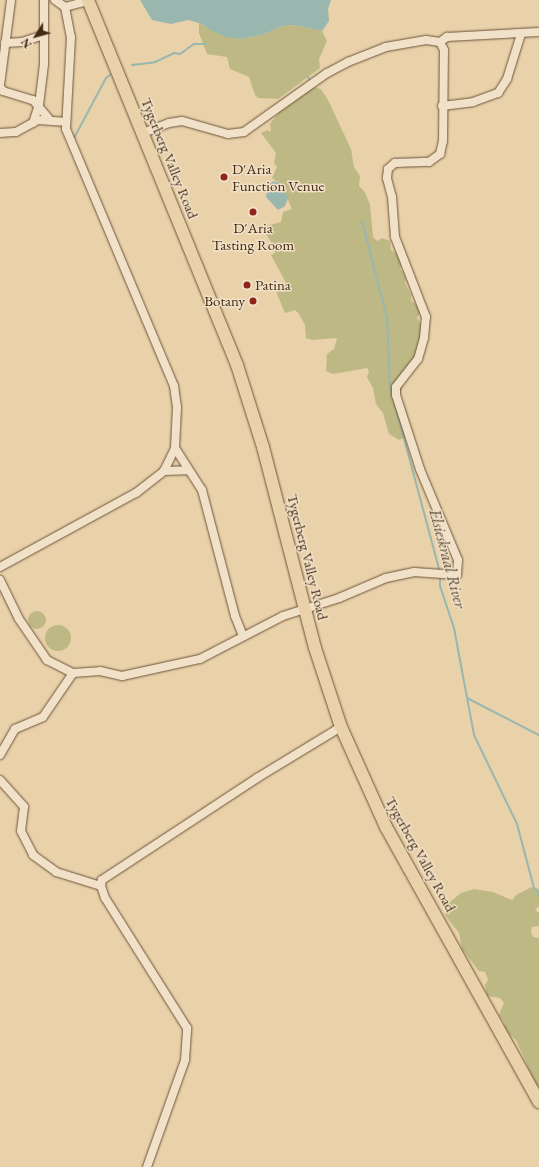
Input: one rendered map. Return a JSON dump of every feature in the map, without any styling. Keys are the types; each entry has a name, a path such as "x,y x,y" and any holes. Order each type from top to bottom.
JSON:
{"main road":[{"name":"Tygerberg Valley Road","path":"88,0 239,372 263,447 304,610 341,727 386,827 539,1102"}],"street":[{"path":"11,0 0,86 3,92 28,98 39,105 50,120"},
{"path":"33,123 39,105 44,59 44,0"},
{"path":"0,567 136,493 164,471 176,448 177,407 174,386 64,122 71,44 65,7 55,0"},
{"path":"65,7 88,0"},
{"path":"143,133 169,123 182,121 218,132 239,133 247,130 336,68 386,47 421,40 440,42 447,37 539,32"},
{"path":"442,106 473,102 498,93 507,79 521,34"},
{"path":"5,43 22,42 44,35"},
{"path":"0,580 19,618 44,657 73,673 100,671 122,676 200,659 283,616 339,598 386,578 414,572 435,572 457,575 458,560 420,469 395,390 418,359 426,317 395,237 392,197 387,178 388,169 395,163 423,163 437,157 443,141 442,106 444,50 440,42"},
{"path":"0,133 16,132 33,123 50,120 64,122"},
{"path":"176,448 188,470 202,490 235,616 243,636"},
{"path":"164,471 188,470"},
{"path":"0,754 15,729 43,717 73,673"},
{"path":"147,1167 183,1066 187,1028 105,898 101,886 108,874 341,727"},
{"path":"0,780 22,803 24,811 21,831 39,861 56,872 101,886"}],"shaded area":[{"path":"199,23 229,38 242,39 265,34 282,26 295,25 322,31 327,41 319,59 320,68 278,99 258,98 255,95 249,77 230,69 227,57 207,54 199,33"},
{"path":"313,87 321,89 328,100 351,149 354,167 360,176 359,186 365,192 370,205 373,237 377,241 382,238 390,241 391,250 399,255 403,264 400,268 406,278 405,283 411,295 411,301 419,306 420,313 417,318 423,329 414,369 404,383 400,394 408,417 406,437 399,440 389,434 383,413 376,404 373,388 367,377 369,371 367,368 333,374 326,371 327,354 334,349 337,338 312,340 306,338 305,325 299,314 295,310 285,313 275,289 286,283 271,255 275,253 275,249 262,227 281,222 283,212 292,209 281,184 272,178 277,167 274,163 276,153 261,133 267,130 271,132 270,124 280,111"},
{"path":"37,611 43,614 46,620 43,626 37,629 31,626 28,620 31,614"},
{"path":"58,625 67,629 71,638 67,647 58,651 49,647 45,638 49,629"},
{"path":"532,887 539,889 539,906 535,910 539,913 539,926 532,927 531,932 533,937 539,938 539,1092 516,1040 504,1029 505,1023 499,1015 504,1003 500,998 487,996 485,985 488,980 485,972 479,971 462,949 459,933 445,915 450,902 461,893 474,889 493,892 512,900 516,895"}],"water":[{"path":"140,0 331,0 328,9 329,21 322,31 295,25 282,26 265,34 242,39 229,38 212,31 202,24 188,20 171,24 152,20"},
{"path":"274,181 281,184 288,198 285,206 278,210 266,197 268,185"}],"waterway":[{"path":"132,65 155,62 174,53 180,54 194,44 206,44"},
{"path":"73,140 106,78 110,75"},
{"name":"Elsieskraal River","path":"308,77 311,83"},
{"name":"Elsieskraal River","path":"362,221 387,318 390,386 440,572"},
{"name":"Elsieskraal River","path":"440,577 440,586 454,628 474,735 517,824 534,888 539,895"},
{"path":"467,698 539,735"}],"place":[{"name":"D'Aria Function Venue","path":"224,177"},
{"name":"D'Aria Tasting Room","path":"253,212"},
{"name":"Patina","path":"247,285"},
{"name":"Botany","path":"253,301"}]}
